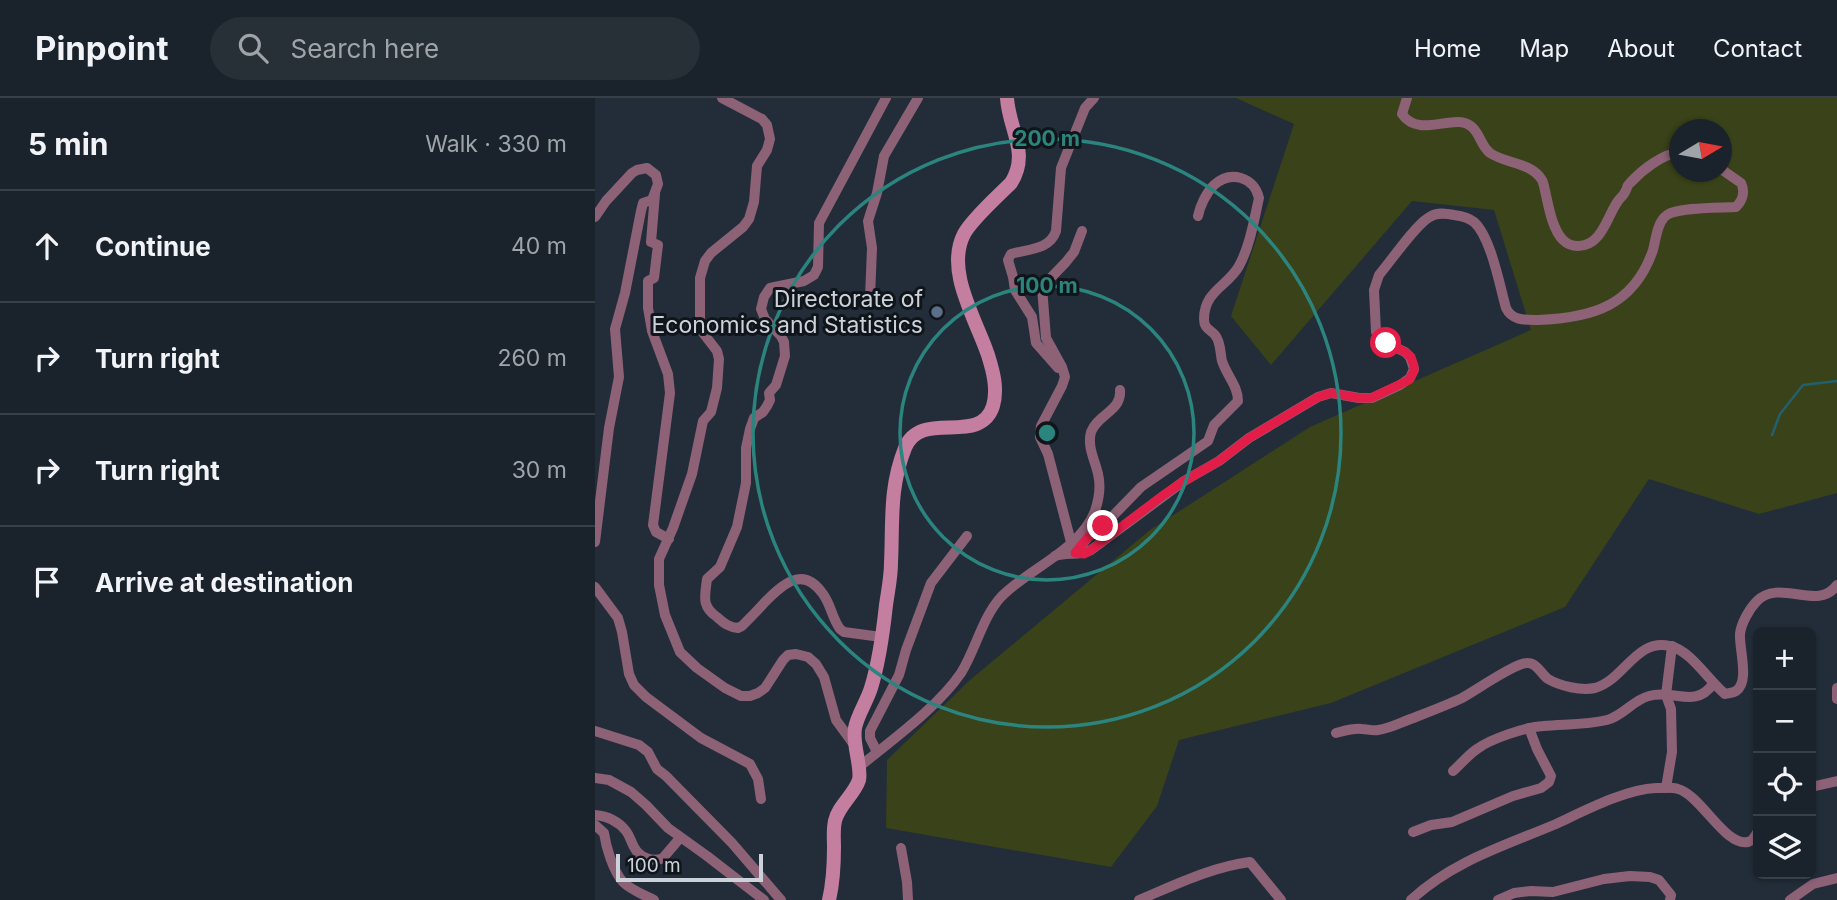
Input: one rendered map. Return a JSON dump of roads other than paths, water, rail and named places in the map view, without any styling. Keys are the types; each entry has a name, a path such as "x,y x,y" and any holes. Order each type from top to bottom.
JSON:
{"street":[{"path":"722,98 762,119 768,125 770,139 757,166 754,202 749,219 705,261 700,278 700,329 717,352 717,388 711,412 703,421 692,474 659,559 659,585 665,615 680,652 697,668 741,696 750,696 765,688 788,656 796,654 808,657 824,677 836,720 855,746"},
{"path":"881,637 840,629 825,596 816,586 804,580 797,579 781,585 738,628 726,625 708,612 705,597 707,579 720,568 737,527 746,483 745,448 750,429 754,418 767,406 769,393 776,385 785,356 781,336 762,314 764,297 770,288 810,279 816,272 819,258 819,223 886,98"},
{"path":"870,297 872,248 868,221 884,156 918,98"},
{"path":"829,900 835,820 858,782 855,727 868,699 881,637 890,577 894,487 906,445 912,436 929,428 954,428 980,423 993,407 995,382 986,348 961,284 957,256 965,232 1011,183 1020,163 1020,151 1007,98"},
{"path":"1065,377 1036,343 1032,317 1015,290 1008,260 1011,254 1045,245 1053,239 1056,232 1061,168 1085,108 1094,98"},
{"path":"1407,98 1402,114 1408,121 1424,125 1456,122 1469,124 1490,153 1533,171 1542,180 1557,232 1568,244 1574,246 1587,245 1598,236 1631,182 1669,154"},
{"path":"595,217 632,173 647,168 656,175 658,184 652,200 643,203 615,329 619,377 609,428 595,542"},
{"path":"1075,553 1088,537 1142,487 1208,441 1214,425 1238,401 1237,391 1222,362 1216,337 1206,329 1204,319 1211,296 1240,264 1248,244 1259,194 1248,180 1230,177 1214,185 1198,216"},
{"path":"1055,556 1066,553 1084,554 1091,550 1162,496 1219,461 1249,438 1318,397 1331,393 1371,398 1411,378 1414,366 1411,357 1381,341 1376,332 1375,285 1379,275 1427,219 1439,214 1458,215 1467,218 1479,228 1488,246 1506,308 1511,316 1524,320 1578,317 1595,313 1611,304 1636,283 1647,264 1666,216 1676,211 1736,207 1743,191 1741,183 1732,177"},
{"path":"655,191 650,242 658,245 654,278 648,281 648,308 652,331 668,374 670,393 653,525 656,532 669,538"},
{"path":"1071,542 1048,454 1039,432 1065,377 1046,338 1042,287 1074,252 1082,231"},
{"path":"859,767 914,722 959,675 1000,598 1055,556 1088,524 1099,495 1098,472 1090,444 1091,433 1102,417 1118,403 1120,390"},
{"path":"877,752 869,736 870,731 899,675 931,583 967,536"},
{"path":"1336,733 1388,728 1458,699 1512,668 1527,663 1535,666 1548,678 1571,687 1593,688 1611,681 1639,653 1656,645 1672,646 1689,655 1725,694 1737,691 1742,682 1740,632 1747,615 1758,600 1770,593 1783,591 1824,596 1837,584"},
{"path":"595,587 618,618 629,674 638,691 701,738 750,764 758,779 761,799"},
{"path":"1666,789 1672,752 1671,709 1666,695 1672,646"},
{"path":"1453,771 1478,748 1529,728 1603,721 1624,713 1647,696 1700,697 1713,684"},
{"path":"1837,688 1837,699"},
{"path":"1413,832 1431,825 1452,822 1513,796 1541,788 1549,782 1551,776 1529,728"},
{"path":"595,731 634,742 644,748 657,769 732,843 781,900"},
{"path":"595,778 610,780 631,792 680,838 708,856 764,900"},
{"path":"1816,786 1837,781"},
{"path":"1418,897 1455,867 1484,852 1625,795 1653,788 1678,789 1690,796 1734,841 1747,842 1753,839"},
{"path":"595,815 605,816 622,827 636,850 653,860 663,858 680,838"},
{"path":"595,825 604,833 611,859 624,882 654,900"},
{"path":"901,848 908,900"},
{"path":"1139,900 1229,864 1250,862 1280,900"},
{"path":"1498,900 1514,893 1553,892 1604,879 1630,876 1659,880 1671,895 1670,900"},
{"path":"1790,900 1813,884 1837,878"}],"waterway":[{"path":"1772,435 1780,414 1803,385 1837,381"}],"place":[{"name":"Directorate of Economics and Statistics","path":"937,312"}]}
